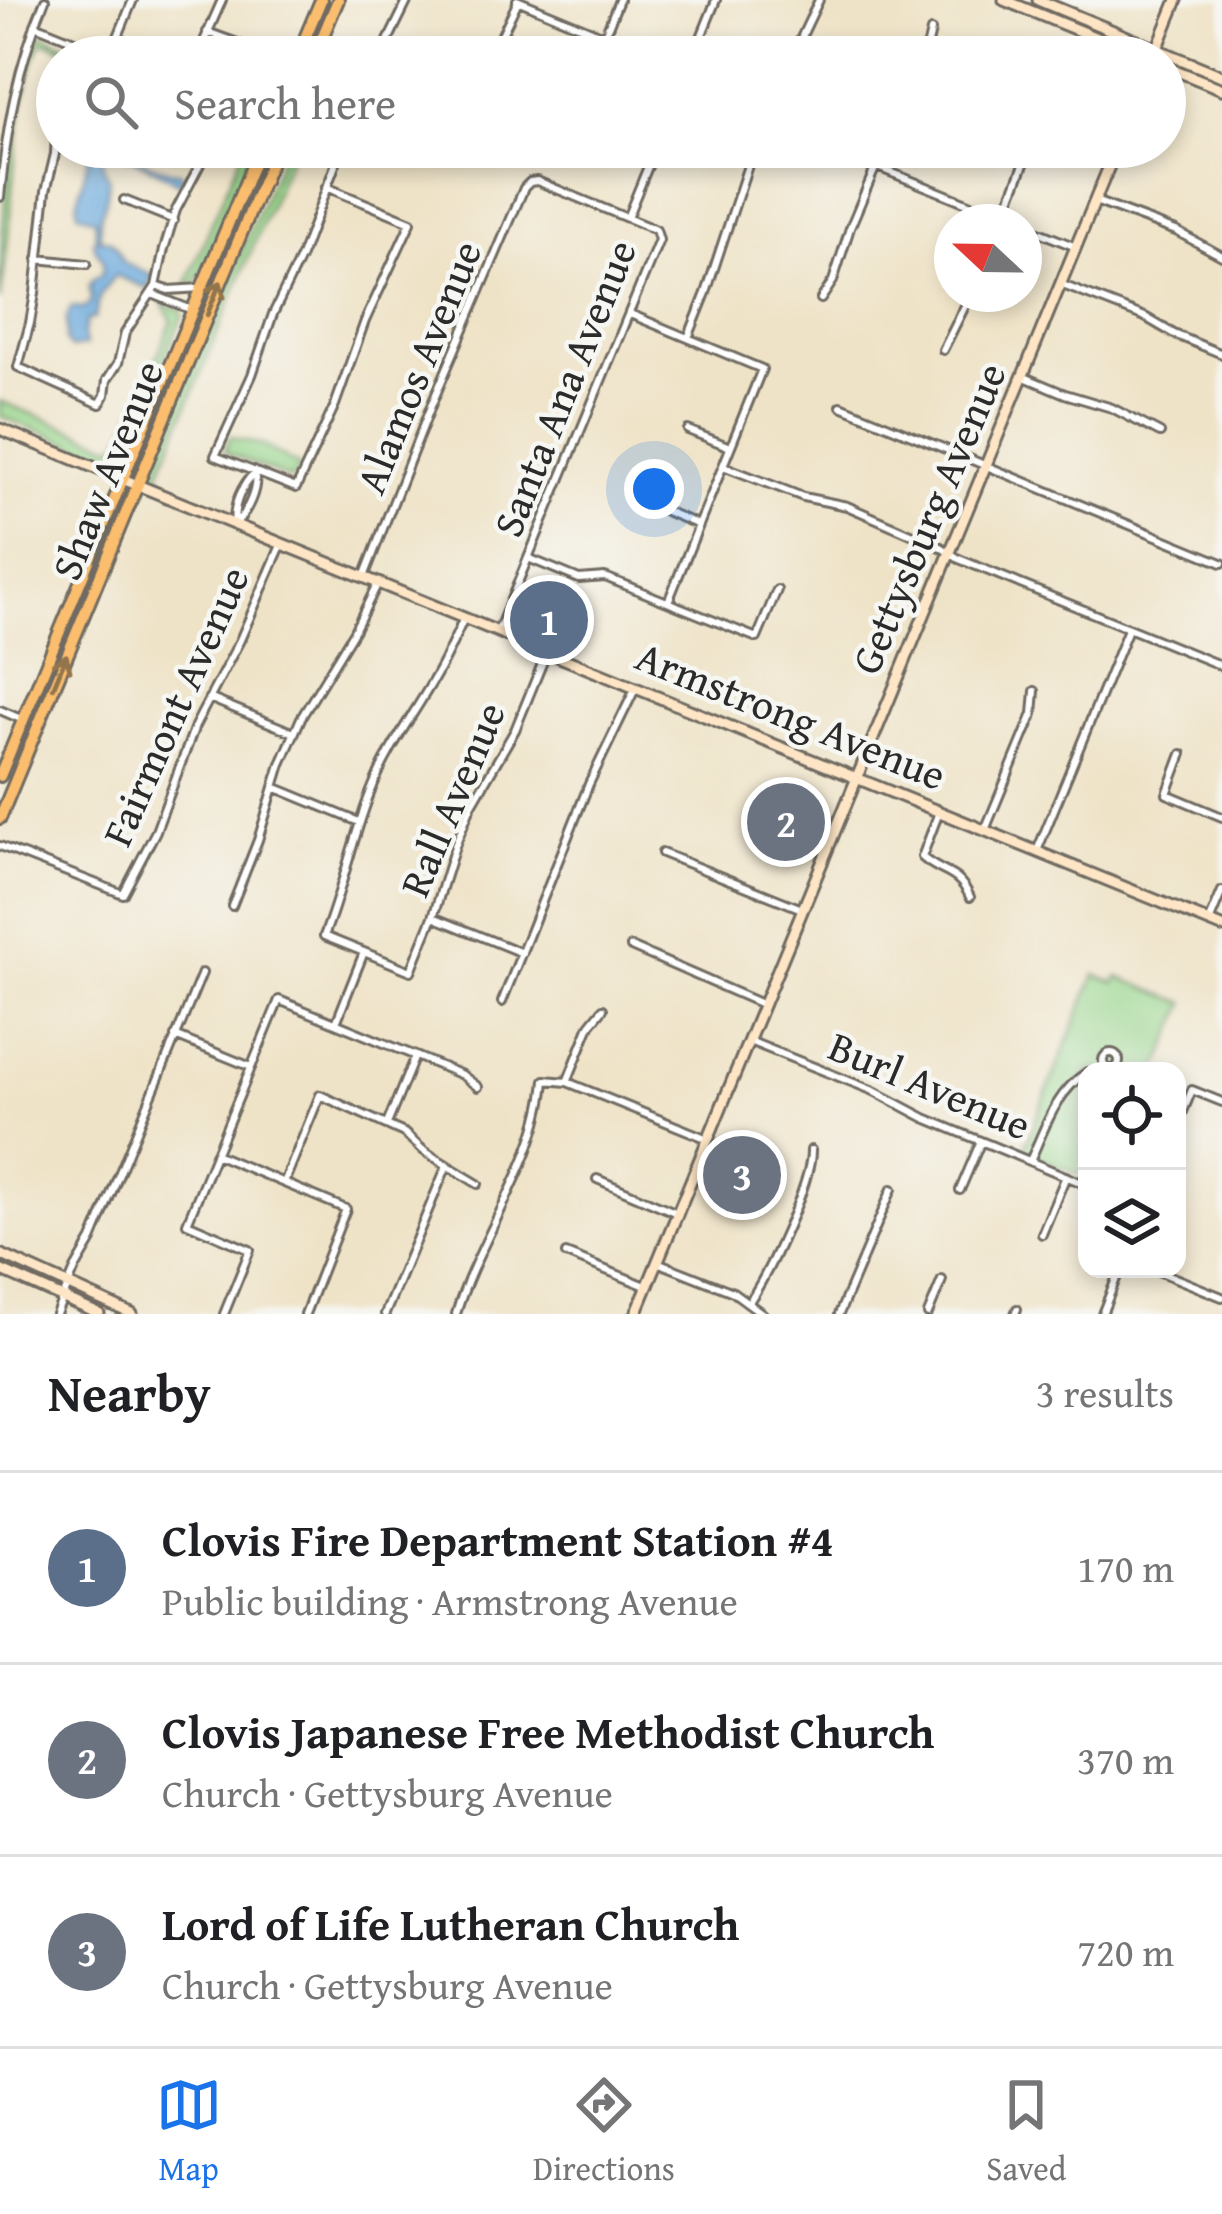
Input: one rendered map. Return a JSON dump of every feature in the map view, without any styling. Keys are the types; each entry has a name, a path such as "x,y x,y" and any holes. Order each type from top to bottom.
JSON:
{"main road":[{"path":"305,36 320,0"},
{"path":"323,36 338,0"},
{"name":"Shaw Avenue","path":"0,776 192,310 258,168"},
{"name":"Shaw Avenue","path":"0,818 248,215 260,168"},
{"path":"22,763 18,752 27,727 23,720"}],"street":[{"path":"0,197 12,100 45,0"},
{"path":"120,36 134,0"},
{"path":"205,36 222,0"},
{"path":"390,36 408,0"},
{"path":"500,36 518,0 604,36 619,0"},
{"path":"701,36 716,0"},
{"path":"802,36 819,0"},
{"path":"1004,0 1092,36"},
{"path":"1038,0 1118,36"},
{"path":"1163,36 1177,0"},
{"path":"35,25 62,36"},
{"path":"930,36 931,31"},
{"path":"207,32 218,36"},
{"path":"1186,63 1222,76"},
{"path":"1186,74 1222,89"},
{"path":"52,168 30,323 18,367 100,404 125,333 154,290 183,194 198,168"},
{"path":"326,187 412,222 296,488 214,456 252,375 273,314 334,168"},
{"name":"Santa Ana Avenue","path":"498,631 659,233 627,218 647,168"},
{"path":"688,338 747,168"},
{"path":"821,299 876,168"},
{"path":"882,168 965,204"},
{"path":"1008,204 1023,168"},
{"name":"Gettysburg Avenue","path":"636,1314 1108,168"},
{"name":"Alamos Avenue","path":"364,577 524,188 537,182 627,218"},
{"path":"124,200 174,220"},
{"path":"1095,201 1176,231 1222,256"},
{"path":"1042,233 1076,247"},
{"path":"38,259 87,264"},
{"path":"1060,284 1222,354"},
{"path":"154,290 202,288"},
{"path":"154,290 192,310"},
{"path":"943,350 962,312"},
{"path":"630,314 762,369 668,602"},
{"path":"1022,376 1112,407 1160,433"},
{"path":"841,406 1222,563"},
{"name":"Armstrong Avenue","path":"0,428 1222,927"},
{"path":"688,430 730,447"},
{"path":"723,466 803,497 848,506 1222,666"},
{"name":"Fairmont Avenue","path":"235,524 233,511 255,472"},
{"path":"658,508 700,525"},
{"name":"Fairmont Avenue","path":"0,846 123,894 156,831 208,698 282,543"},
{"path":"528,558 573,577 599,576 757,638 777,590"},
{"path":"232,906 295,733 378,583"},
{"path":"336,1023 364,952 324,936 359,822 386,757 435,678 464,618"},
{"path":"1036,851 1128,629"},
{"name":"Rall Avenue","path":"364,952 410,971 471,806 515,730 548,651"},
{"path":"502,1002 589,784 636,687"},
{"path":"985,830 1033,714 1035,691"},
{"path":"208,698 295,733"},
{"path":"0,710 23,720"},
{"path":"1182,754 1167,794 1222,817"},
{"path":"273,787 359,822"},
{"path":"940,812 922,857 953,873 970,897"},
{"path":"662,853 802,909"},
{"path":"1209,922 1222,891"},
{"path":"433,916 522,953"},
{"path":"631,946 764,1004"},
{"path":"56,1314 92,1240 202,973"},
{"path":"224,1314 250,1250 187,1223 279,1000 462,1075 478,1088"},
{"path":"567,1082 590,1025 604,1009"},
{"path":"175,1036 251,1067"},
{"name":"Burl Avenue","path":"748,1041 1078,1181"},
{"path":"387,1124 415,1056"},
{"path":"1030,1161 1057,1101 1078,1079"},
{"path":"456,1314 539,1118 545,1080 567,1082 708,1139"},
{"path":"1186,1104 1192,1090 1222,1102"},
{"path":"284,1183 320,1096 387,1124 478,1184"},
{"path":"960,1190 980,1141"},
{"path":"749,1302 770,1266 808,1173 811,1150"},
{"path":"215,1154 343,1208"},
{"path":"385,1314 447,1165"},
{"path":"1042,1234 1066,1176"},
{"path":"597,1180 678,1213"},
{"path":"839,1314 892,1190"},
{"path":"305,1314 346,1196"},
{"path":"0,1254 132,1314"},
{"path":"566,1254 647,1286"},
{"path":"0,1267 19,1262"},
{"path":"657,1262 733,1292 763,1314"},
{"path":"0,1267 99,1314"},
{"path":"1102,1314 1116,1278"},
{"path":"1176,1278 1222,1297"},
{"path":"928,1314 942,1280"}],"green space":[{"path":"36,46 17,140 0,300 15,118"},
{"path":"235,168 244,168 198,280 186,285"},
{"path":"276,168 285,168 160,472 164,484 152,479 152,467"},
{"path":"163,304 181,310 183,316 121,456 112,460 0,416 0,401 111,445 120,442 172,321"},
{"path":"230,437 264,446 299,466 294,477 227,453"},
{"path":"1095,975 1115,983 1118,977 1186,1003 1161,1062 1078,1062 1078,1174 1023,1151"}],"water":[{"path":"86,168 104,168 109,178 100,239 113,243 124,263 153,275 148,289 115,275 100,296 95,318 87,320 86,346 71,348 66,342 67,317 72,306 83,309 89,304 89,287 103,268 93,242 95,219 78,213"},
{"path":"150,168 179,172 183,176 180,183"}],"place":[{"name":"Clovis Fire Department Station #4","path":"549,620"},
{"name":"Clovis Japanese Free Methodist Church","path":"786,822"},
{"name":"Lord of Life Lutheran Church","path":"742,1175"}]}
